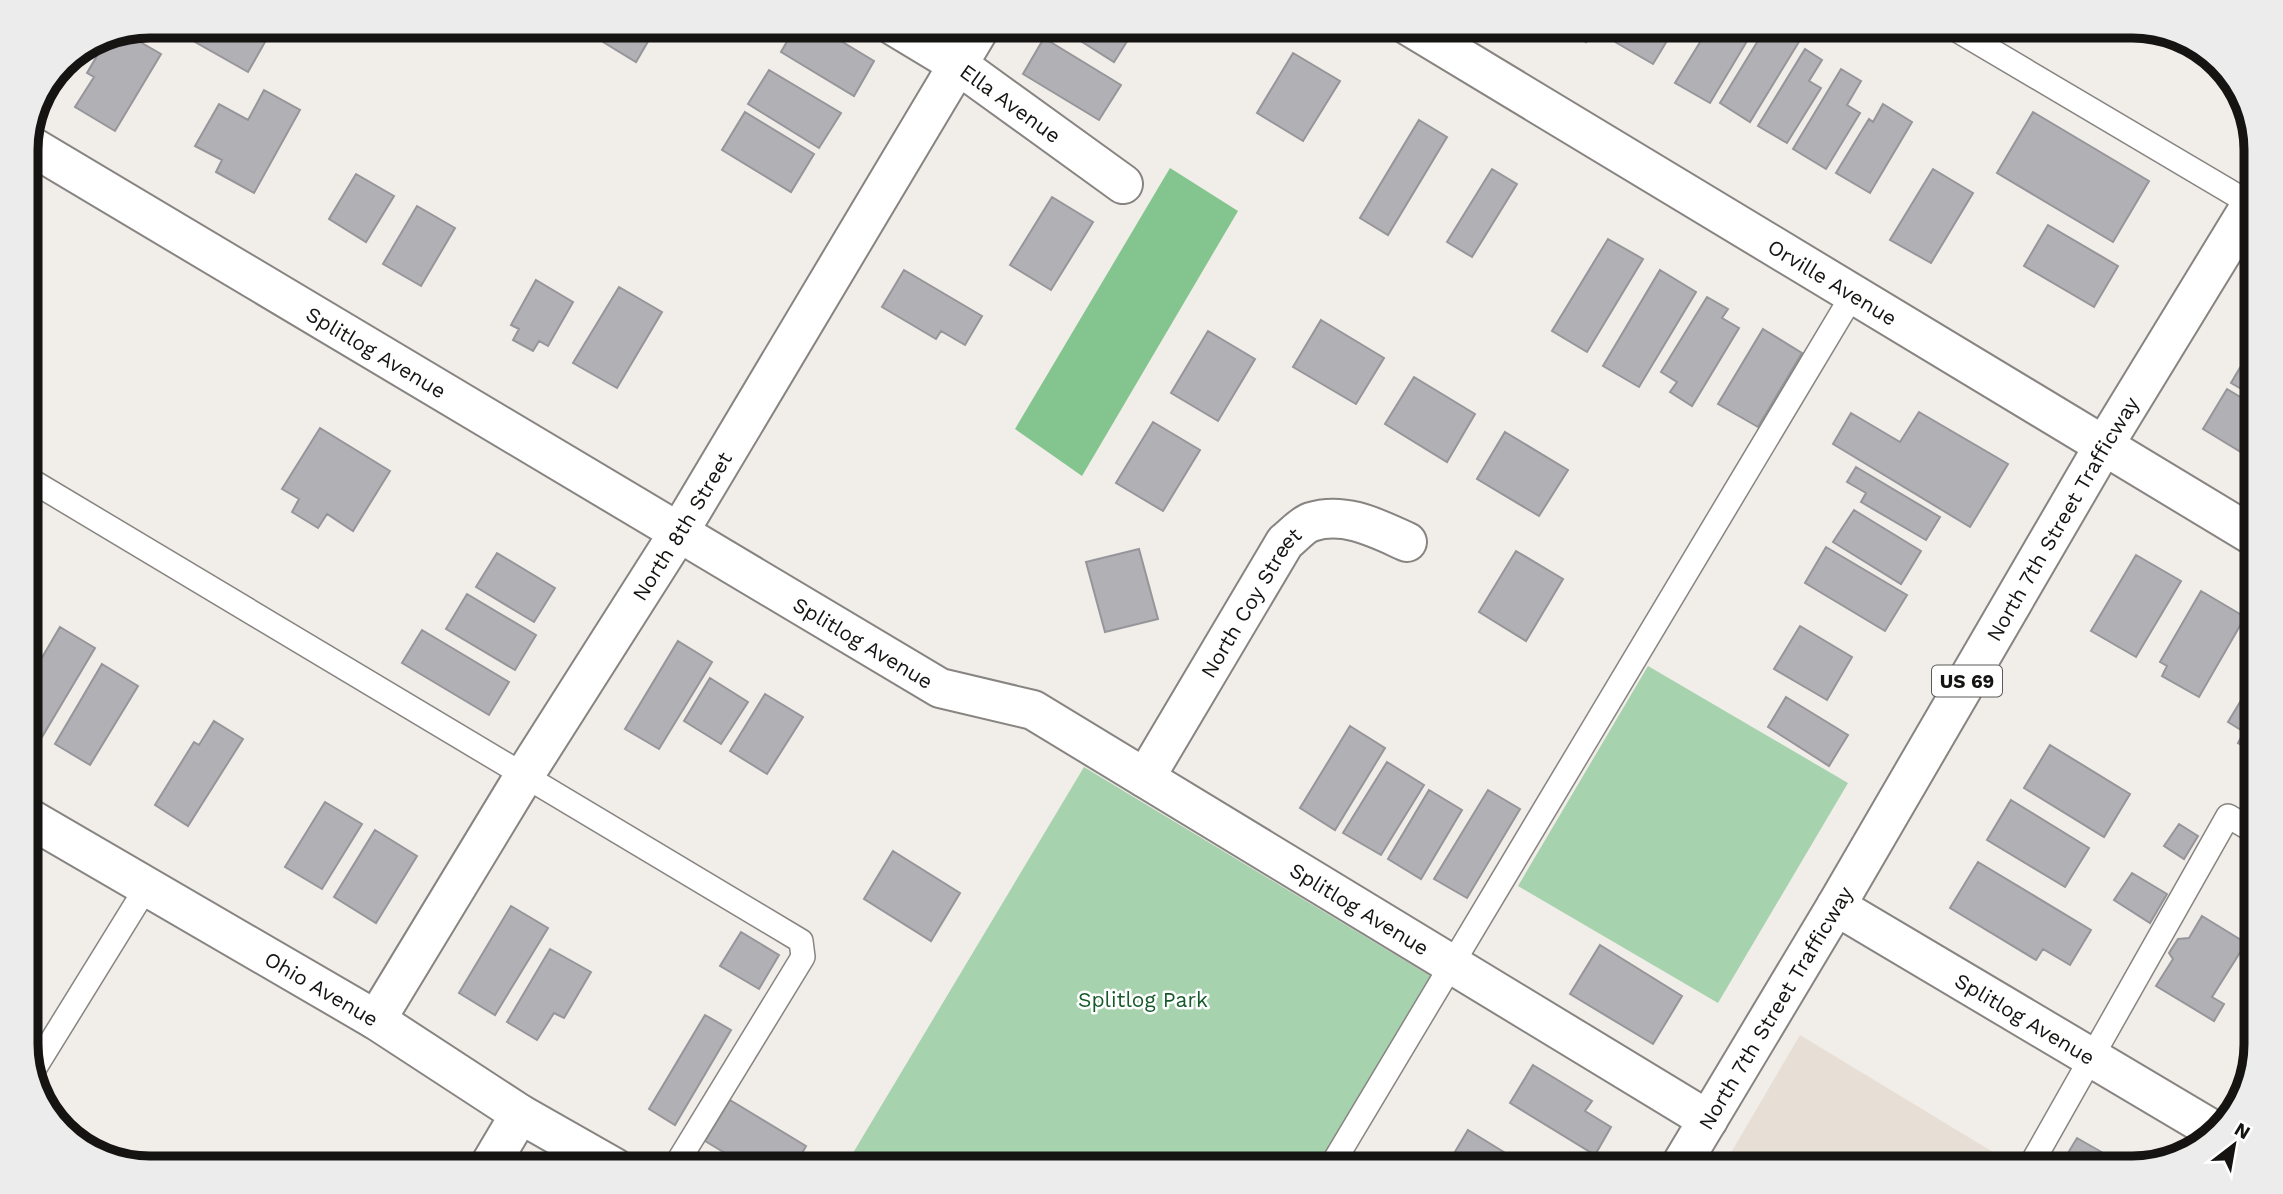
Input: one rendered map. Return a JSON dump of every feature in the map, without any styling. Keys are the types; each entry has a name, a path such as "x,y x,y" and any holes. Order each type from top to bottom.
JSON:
{"street":[{"name":"Ella Avenue","path":"914,38 957,64 1123,184"},
{"name":"North 8th Street","path":"376,1020 524,776 679,532 973,38"},
{"name":"Orville Avenue","path":"1429,38 2244,530"},
{"name":"Splitlog Avenue","path":"39,151 940,688 1033,709 1708,1120"},
{"name":"North 7th Street Trafficway","path":"1686,1156 1836,906 2103,447 2244,216"},
{"name":"North Coy Street","path":"1145,778 1285,542 1310,522 1339,519 1365,523 1408,542"},
{"name":"Ohio Avenue","path":"39,824 376,1020 520,1114 594,1156"},
{"name":"Splitlog Avenue","path":"1836,906 2199,1121"},
{"path":"495,1156 520,1114"}],"lane":[{"path":"1971,38 2244,194"},
{"path":"1337,1156 1852,296"},
{"path":"39,485 801,941 803,957 681,1156"},
{"path":"2035,1156 2090,1055 2228,816 2244,825"},
{"path":"40,1059 146,888"}],"shaded area":[{"path":"1800,1035 2000,1156 1729,1156"}],"green space":[{"path":"1170,168 1238,211 1082,476 1015,429"},
{"path":"1648,666 1848,783 1718,1003 1518,886"},
{"name":"Splitlog Park","path":"1084,767 1432,977 1325,1156 851,1156"}],"building":[{"path":"191,38 267,38 248,72"},
{"path":"605,38 650,38 636,62 603,42"},
{"path":"789,38 836,38 874,61 854,96 781,52"},
{"path":"1044,38 1121,85 1099,120 1023,74"},
{"path":"1076,38 1129,38 1114,62"},
{"path":"1611,38 1669,38 1653,64"},
{"path":"1703,38 1749,38 1710,103 1675,83"},
{"path":"1760,38 1801,38 1750,122 1720,103"},
{"path":"137,40 161,54 115,131 75,107 94,77 87,73 100,51 128,41"},
{"path":"1805,49 1822,60 1809,81 1821,88 1787,143 1758,126"},
{"path":"1293,53 1340,81 1303,141 1257,113"},
{"path":"1841,69 1861,81 1847,105 1860,113 1826,169 1793,149"},
{"path":"769,70 841,113 819,148 748,104"},
{"path":"264,90 300,110 254,193 216,172 222,160 195,146 219,104 248,120"},
{"path":"1883,104 1912,122 1870,193 1836,173 1869,119 1873,122"},
{"path":"745,112 814,154 791,192 722,150"},
{"path":"2033,112 2149,181 2113,242 1997,173"},
{"path":"1419,120 1447,137 1388,235 1360,218"},
{"path":"1492,169 1517,184 1472,257 1447,242"},
{"path":"1933,169 1973,193 1931,263 1890,240"},
{"path":"356,174 394,196 366,242 329,219"},
{"path":"1052,197 1093,222 1051,290 1010,265"},
{"path":"417,206 455,228 421,286 383,264"},
{"path":"2048,225 2118,266 2094,307 2024,266"},
{"path":"1608,239 1643,259 1587,352 1552,331"},
{"path":"904,270 982,316 965,345 941,331 936,339 882,307"},
{"path":"1660,270 1696,292 1639,387 1603,366"},
{"path":"536,280 573,302 548,346 539,341 533,351 513,340 519,329 511,325"},
{"path":"619,287 662,312 617,388 573,363"},
{"path":"1707,297 1728,309 1722,318 1739,328 1692,406 1670,392 1677,382 1661,372"},
{"path":"1321,320 1384,358 1356,404 1293,367"},
{"path":"1763,329 1802,353 1758,427 1718,404"},
{"path":"1208,331 1255,359 1218,421 1171,393"},
{"path":"2244,361 2244,390 2231,383"},
{"path":"1414,377 1475,414 1447,462 1385,424"},
{"path":"2227,389 2244,399 2244,454 2203,429"},
{"path":"1919,412 2008,464 1970,527 1833,444 1851,413 1900,442"},
{"path":"1153,422 1200,450 1163,511 1116,483"},
{"path":"320,428 390,471 353,531 327,514 318,528 292,512 299,499 282,489"},
{"path":"1505,432 1568,470 1539,516 1477,479"},
{"path":"1856,467 1940,517 1926,540 1861,502 1866,493 1847,482"},
{"path":"1854,510 1921,551 1901,584 1833,542"},
{"path":"1826,547 1907,595 1885,631 1805,583"},
{"path":"1139,549 1158,619 1105,632 1086,562"},
{"path":"1516,551 1563,579 1526,641 1479,612"},
{"path":"497,553 555,588 534,622 476,587"},
{"path":"2136,555 2181,581 2136,657 2091,631"},
{"path":"2201,591 2244,616 2199,697 2162,676 2167,666 2160,662"},
{"path":"467,594 536,635 515,670 446,629"},
{"path":"1800,626 1852,657 1827,700 1774,669"},
{"path":"60,627 95,648 39,742 39,663"},
{"path":"422,630 509,682 489,715 402,663"},
{"path":"678,641 712,662 659,749 625,729"},
{"path":"102,664 138,686 90,765 55,744"},
{"path":"710,678 748,702 721,744 684,721"},
{"path":"765,694 803,717 767,774 730,751"},
{"path":"2244,696 2244,732 2228,722"},
{"path":"1786,697 1848,735 1829,766 1768,727"},
{"path":"214,721 243,739 188,826 155,805 194,742 199,745"},
{"path":"1350,726 1385,748 1335,830 1300,808"},
{"path":"2244,732 2244,746 2238,743"},
{"path":"2050,745 2130,794 2104,837 2024,788"},
{"path":"1387,762 1424,785 1381,855 1343,833"},
{"path":"1429,790 1462,810 1421,879 1388,859"},
{"path":"1488,790 1520,809 1467,898 1434,879"},
{"path":"2011,800 2089,848 2065,887 1987,840"},
{"path":"325,802 362,824 322,889 285,867"},
{"path":"2179,824 2198,836 2184,859 2164,846"},
{"path":"375,830 417,856 376,923 334,897"},
{"path":"893,851 960,893 931,941 864,899"},
{"path":"1978,862 2091,930 2070,965 2043,949 2036,960 1950,908"},
{"path":"2132,873 2167,894 2150,923 2114,900"},
{"path":"511,906 548,928 495,1015 459,993"},
{"path":"2202,916 2244,942 2244,946 2212,997 2224,1004 2214,1021 2156,986 2173,959 2169,953 2178,939 2189,938"},
{"path":"741,932 779,955 759,989 720,966"},
{"path":"1600,945 1682,996 1653,1044 1570,994"},
{"path":"550,949 591,972 564,1018 554,1013 537,1040 507,1022"},
{"path":"705,1015 731,1030 675,1125 649,1109"},
{"path":"1533,1065 1592,1101 1585,1111 1611,1127 1595,1155 1510,1103"},
{"path":"730,1100 806,1146 801,1156 730,1156 705,1141"},
{"path":"1468,1130 1510,1156 1453,1156"},
{"path":"2077,1138 2108,1156 2066,1156"}]}
